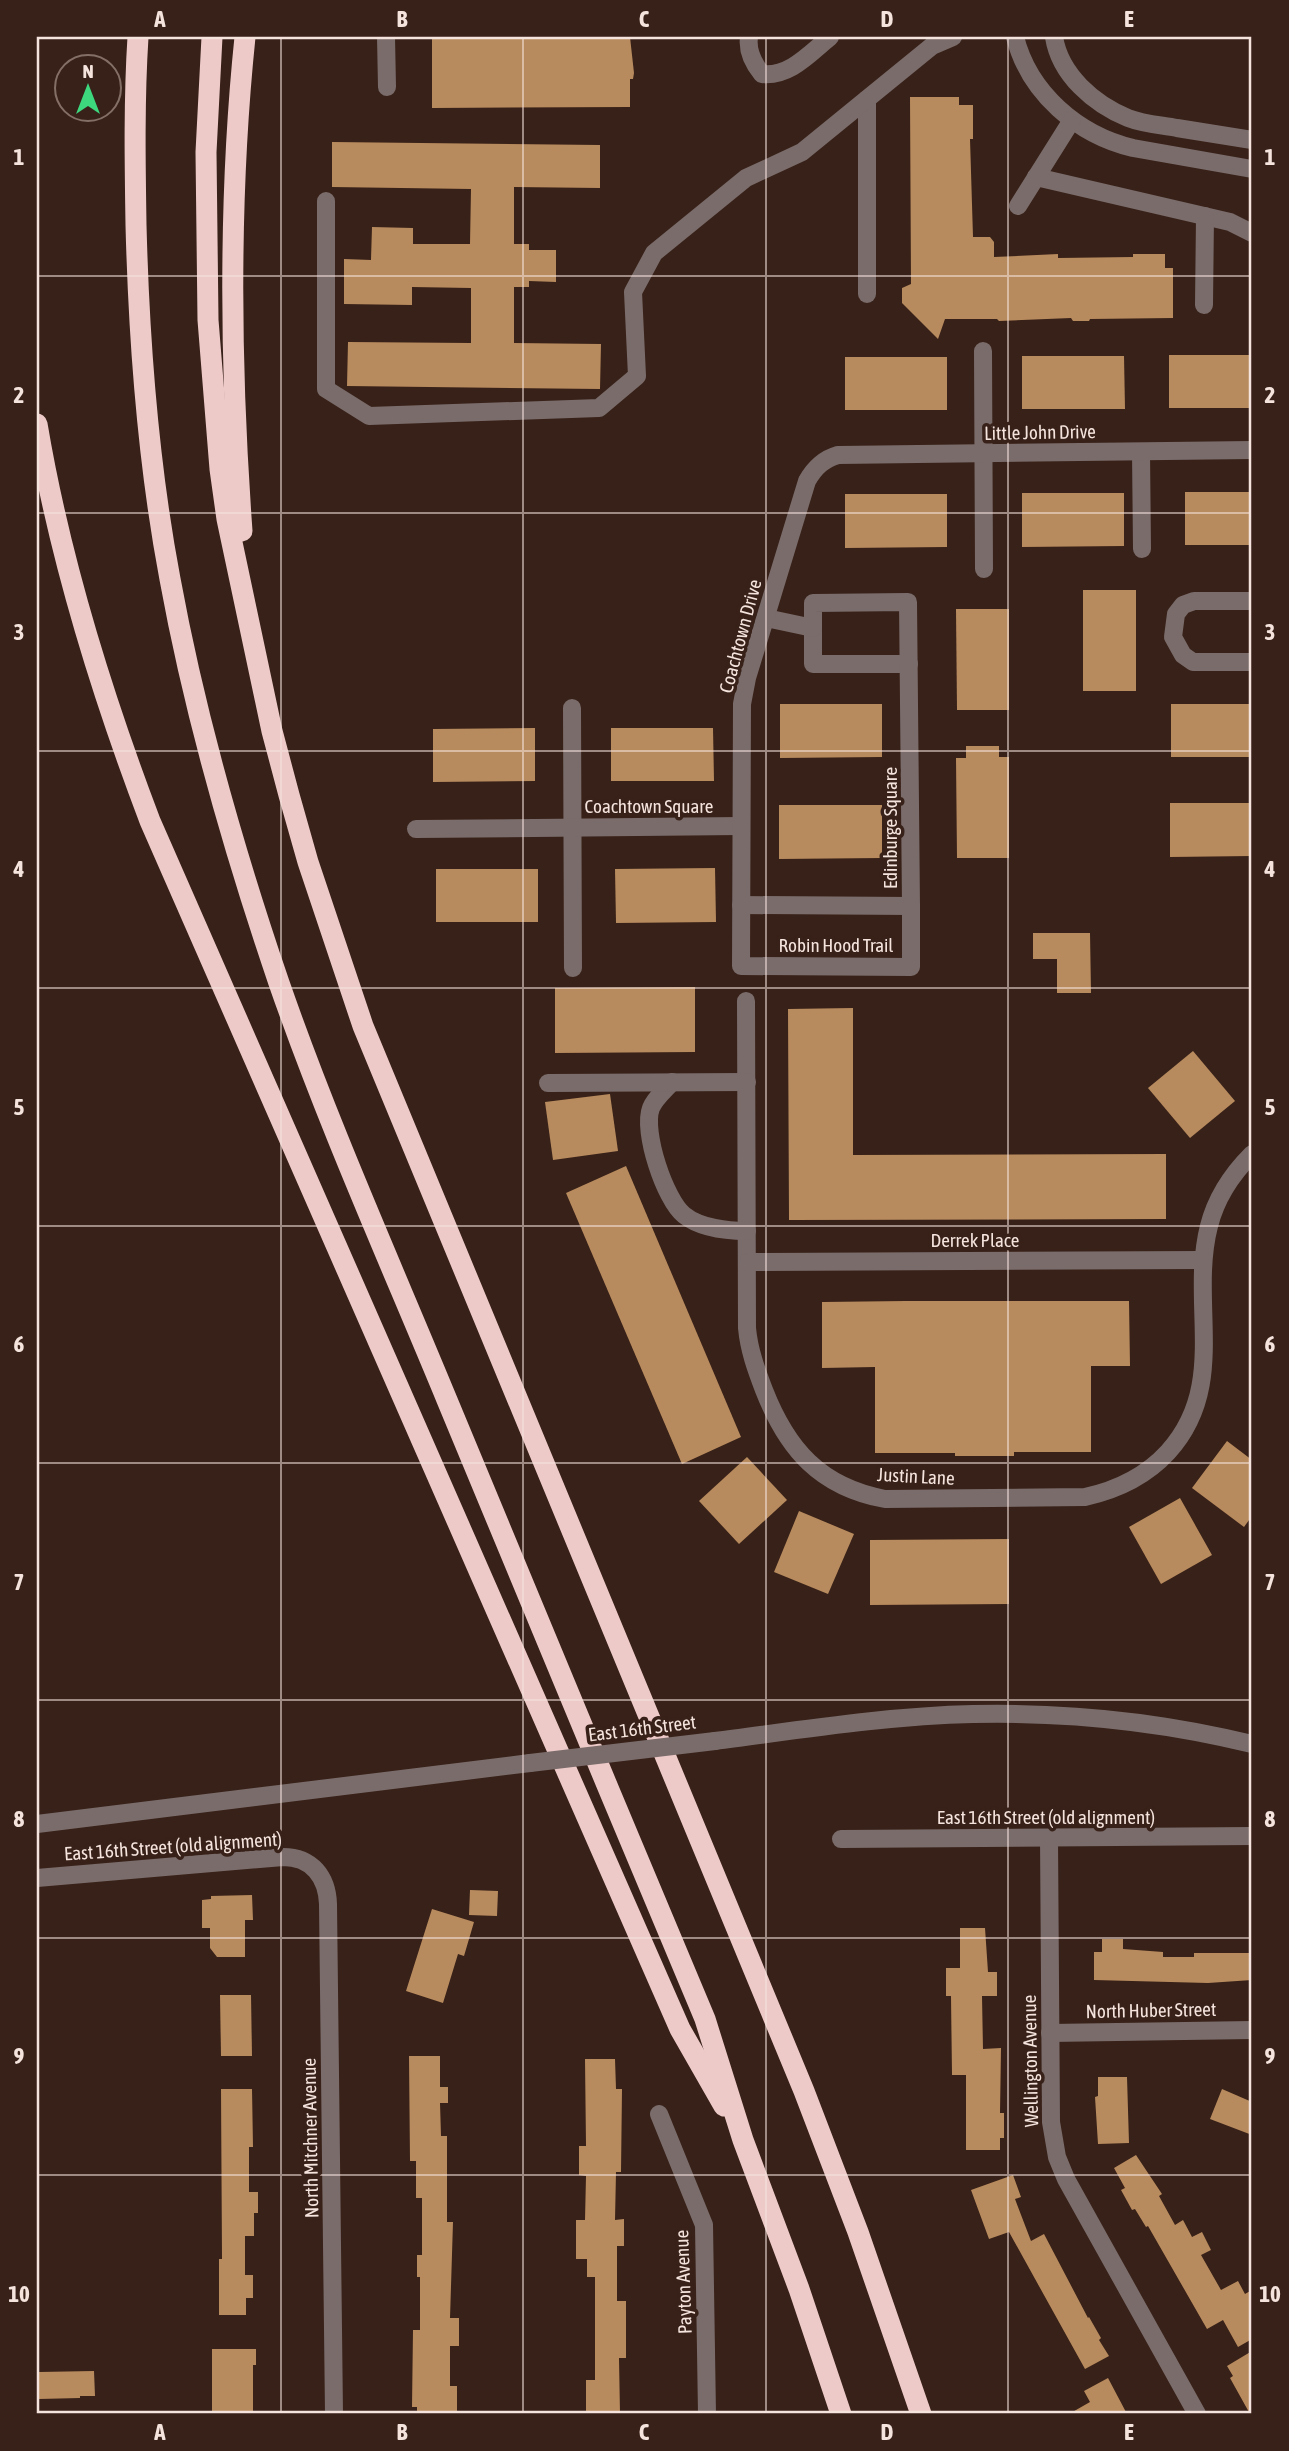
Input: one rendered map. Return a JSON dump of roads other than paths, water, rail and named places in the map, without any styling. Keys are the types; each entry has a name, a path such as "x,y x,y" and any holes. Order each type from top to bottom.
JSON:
{"highway":[{"path":"138,37 136,223 140,333 148,425 169,578 207,748 231,831 303,1048 705,2019 743,2140 841,2414"},
{"path":"212,37 206,152 208,320 220,469 227,519 272,731 304,851 363,1026 804,2091 858,2232 921,2414"},
{"path":"245,37 238,117 232,255 237,467 248,615"},
{"path":"37,424 57,522 84,628 119,739 161,848 680,2029 743,2140"}],"street":[{"path":"386,37 387,87"},
{"path":"749,37 753,63 762,74 775,75 796,65 830,37"},
{"path":"326,201 326,389 369,416 599,408 637,376 633,292 654,253 746,178 802,152 932,46 953,37"},
{"path":"1015,37 1021,57 1035,82 1049,99 1087,130 1122,145 1252,169"},
{"path":"1054,37 1059,56 1074,79 1100,103 1115,112 1146,123 1252,140"},
{"path":"867,99 867,294"},
{"path":"1018,206 1072,120"},
{"path":"1036,177 1230,222 1252,233"},
{"path":"1204,305 1205,216"},
{"path":"983,351 984,569"},
{"name":"Little John Drive","path":"829,458 838,455 1252,450"},
{"path":"1141,452 1142,549"},
{"name":"Coachtown Drive","path":"741,966 742,704 747,678 807,481 816,467 829,458"},
{"path":"1252,601 1194,601 1183,605 1176,614 1173,637 1183,655 1193,662 1252,662"},
{"name":"Edinburge Square","path":"741,905 911,906 909,664 908,602 813,603 813,664 909,664"},
{"path":"765,618 813,628"},
{"path":"416,829 572,828 572,708"},
{"name":"Coachtown Square","path":"573,968 572,828 741,826"},
{"name":"Robin Hood Trail","path":"741,966 911,967 911,906"},
{"name":"Justin Lane","path":"746,1001 747,1328 750,1349 773,1414 783,1432 806,1460 840,1485 876,1497 904,1500 1085,1497 1112,1489 1146,1471 1174,1446 1189,1421 1200,1394 1204,1365 1203,1260 1208,1227 1230,1179 1252,1154"},
{"path":"672,1082 651,1108 649,1126 653,1149 671,1198 684,1215 704,1225 731,1231 747,1231"},
{"path":"548,1083 747,1082"},
{"name":"Derrek Place","path":"748,1262 1203,1260"},
{"name":"East 16th Street","path":"37,1824 867,1722 973,1714 1073,1717 1129,1722 1252,1744"},
{"name":"East 16th Street (old alignment)","path":"841,1839 1252,1836"},
{"name":"Wellington Avenue","path":"1049,1838 1051,2122 1061,2168 1197,2414"},
{"name":"East 16th Street (old alignment)","path":"37,1878 283,1857 312,1865"},
{"name":"North Mitchner Avenue","path":"312,1865 325,1882 328,1904 334,2414"},
{"name":"North Huber Street","path":"1050,2033 1252,2031"},
{"name":"Payton Avenue","path":"659,2114 704,2225 707,2414"}]}
